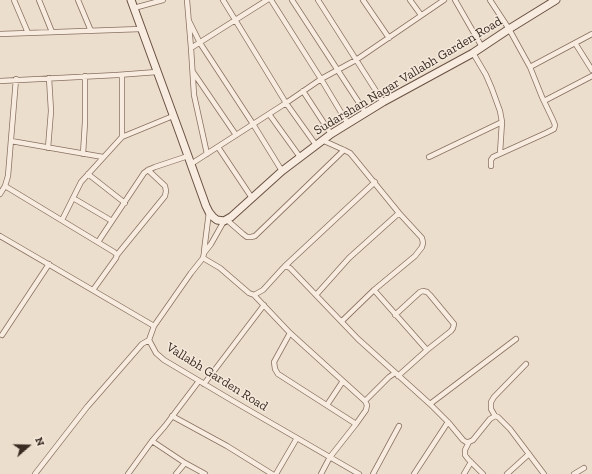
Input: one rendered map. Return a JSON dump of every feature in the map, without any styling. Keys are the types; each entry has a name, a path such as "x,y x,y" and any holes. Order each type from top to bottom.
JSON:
{"street":[{"path":"14,0 28,33"},
{"path":"39,0 52,32"},
{"path":"78,0 91,30"},
{"path":"131,0 206,206 213,218 217,220 225,220 247,237 255,236 344,150"},
{"path":"134,8 163,0"},
{"path":"187,0 194,95 207,154"},
{"path":"223,0 286,103 316,145"},
{"path":"191,48 268,0"},
{"path":"271,0 348,124"},
{"path":"292,0 365,112"},
{"path":"318,0 383,102"},
{"path":"363,0 389,38"},
{"path":"410,0 421,15"},
{"path":"191,164 321,79 356,60 444,0"},
{"path":"455,0 482,47"},
{"path":"490,0 509,29 530,67 554,125 554,128 546,133 492,158 491,166"},
{"name":"Sudarshan Nagar Vallabh Garden Road","path":"225,220 282,171 331,134 365,112 473,53 556,0"},
{"path":"189,21 200,42 282,171"},
{"path":"0,34 141,29"},
{"path":"530,67 592,34"},
{"path":"575,43 592,70"},
{"path":"473,53 486,76 500,111 502,122 500,153"},
{"path":"192,70 236,135"},
{"path":"0,81 157,72"},
{"path":"122,75 122,137"},
{"path":"83,154 85,76"},
{"path":"544,101 592,76"},
{"path":"48,78 50,111 48,148"},
{"path":"0,194 5,186 8,176 16,79"},
{"path":"303,91 331,134"},
{"path":"269,114 300,157"},
{"path":"62,220 81,182 122,137 173,116"},
{"path":"429,157 502,122"},
{"path":"322,140 344,150 355,159 422,238 423,243 415,256 374,290 342,321"},
{"path":"11,142 104,157"},
{"path":"218,147 252,198"},
{"path":"98,242 144,173 148,170 188,156"},
{"path":"93,290 114,263 116,255 164,196 166,191 165,186 148,170"},
{"path":"88,174 125,202"},
{"path":"254,296 263,290 281,270 375,182"},
{"path":"5,186 98,242 114,252 116,255"},
{"path":"73,198 112,221"},
{"path":"209,212 204,256 264,305 290,333 365,401 367,405 366,410 330,457 321,474"},
{"path":"316,295 348,258 399,212"},
{"name":"Vallabh Garden Road","path":"225,220 204,256 154,326 149,340 160,357 201,383 359,474"},
{"path":"0,236 154,326"},
{"path":"2,335 49,264"},
{"path":"286,266 290,268 358,339 430,404 463,440 470,442"},
{"path":"374,290 427,350"},
{"path":"365,401 389,376 397,374 451,331 454,324 430,295 423,291 395,314"},
{"path":"128,474 172,416 201,383 264,305"},
{"path":"290,333 274,362 275,369 278,374 356,424"},
{"path":"430,404 516,339"},
{"path":"35,474 87,407 142,344 149,340"},
{"path":"526,364 494,396 491,402 491,408 495,416 500,418 510,429 544,474"},
{"path":"327,405 343,381"},
{"path":"172,416 227,446 272,474"},
{"path":"483,474 465,455 465,450 490,419 495,416"},
{"path":"414,474 448,422"},
{"path":"373,474 399,426"},
{"path":"276,474 297,438"},
{"path":"152,441 185,463 205,474"},
{"path":"507,474 529,454"},
{"path":"464,474 471,462"},
{"path":"176,474 185,463"},
{"path":"574,474 584,468"}]}
